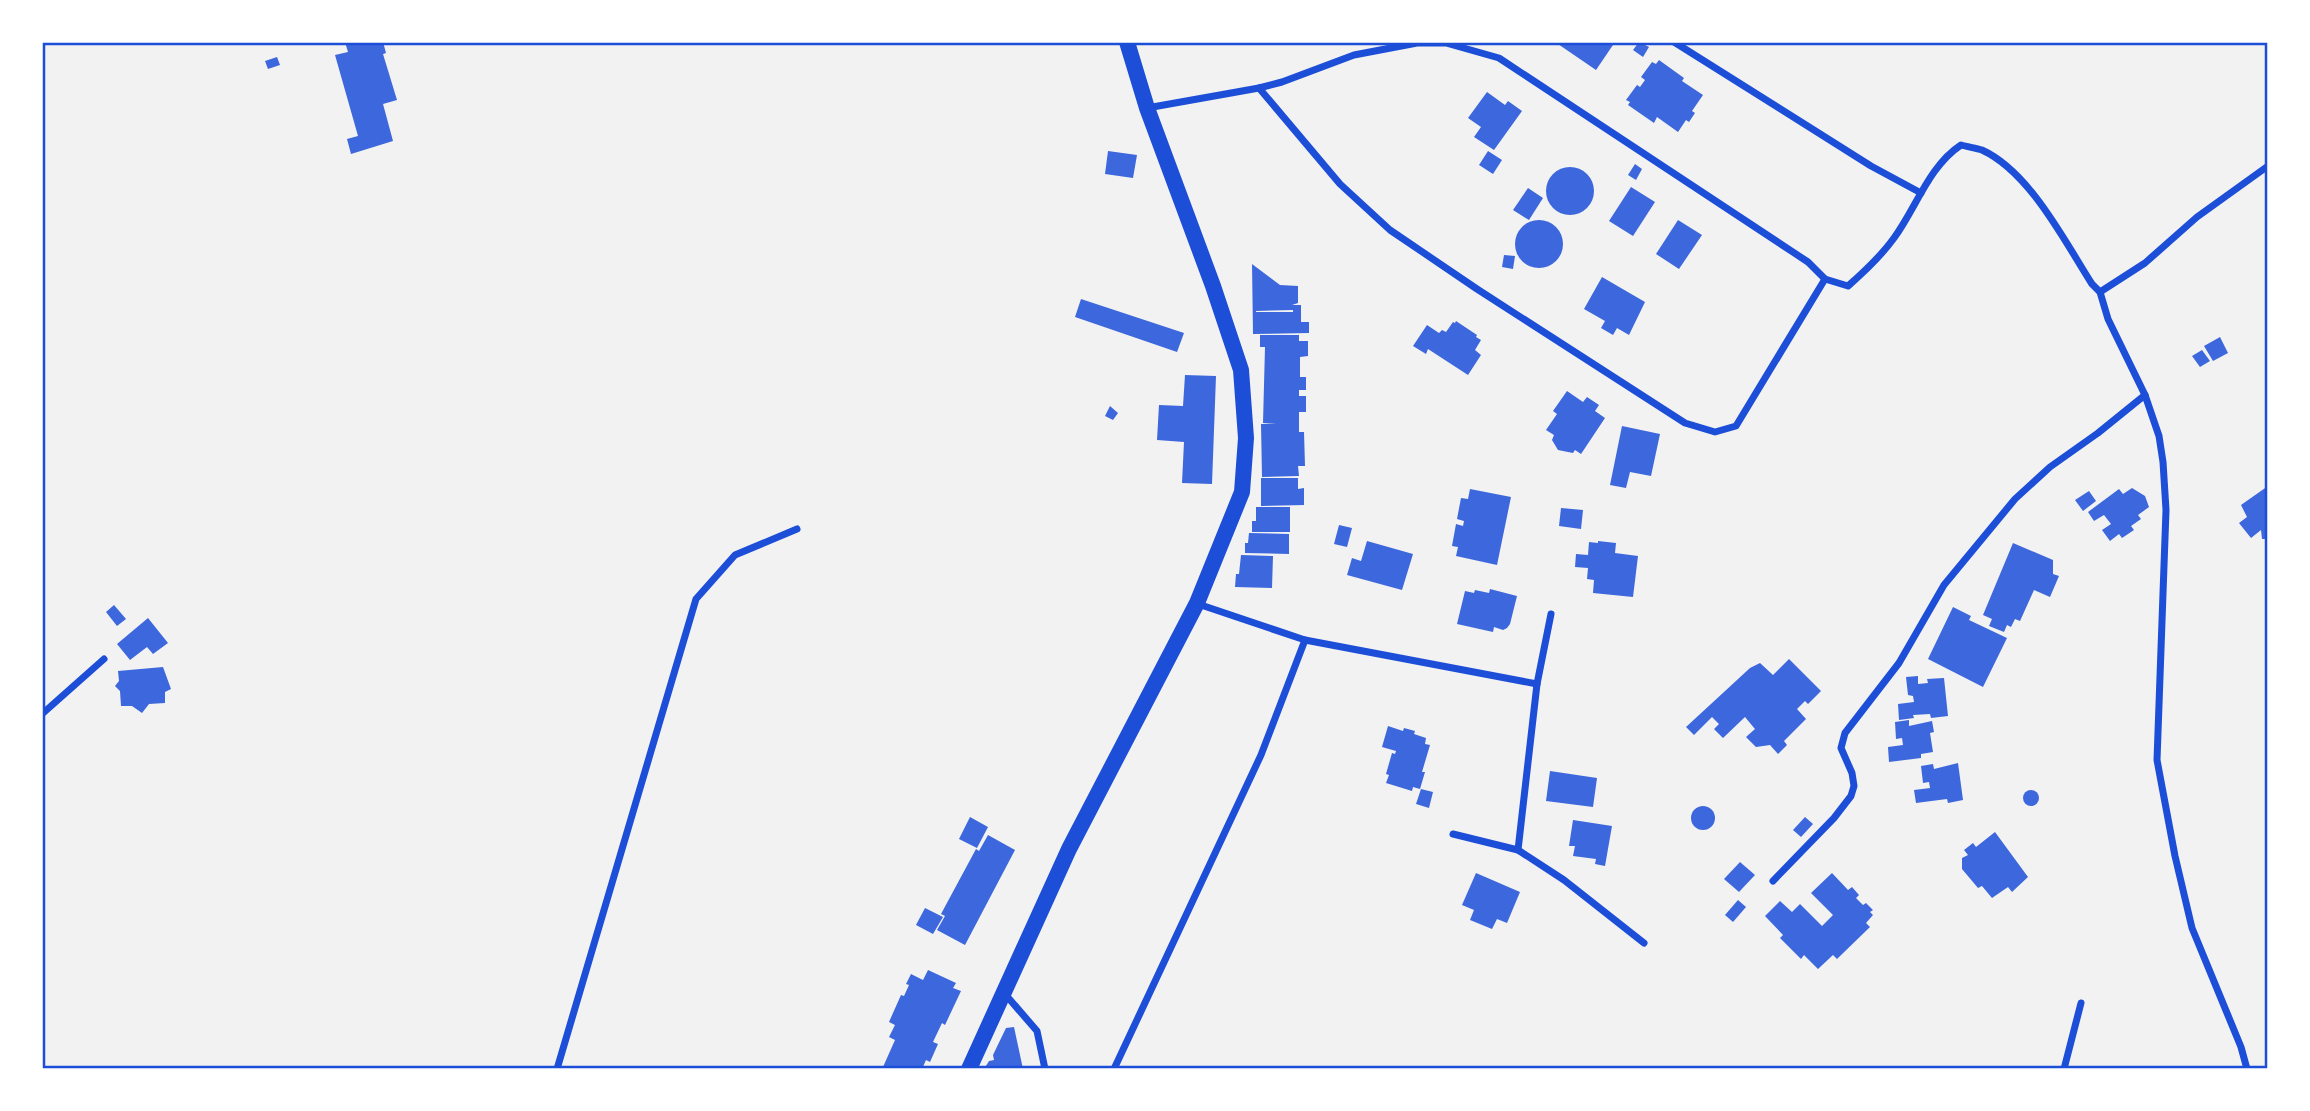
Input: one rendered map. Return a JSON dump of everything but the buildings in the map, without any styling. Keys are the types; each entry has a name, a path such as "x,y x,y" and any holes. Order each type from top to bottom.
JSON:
{"main road":[{"path":"969,1069 1069,849 1197,603 1242,492 1247,438 1241,370 1147,108 1127,42"}],"street":[{"path":"1674,42 1871,166 1921,193"},
{"path":"1147,108 1259,88 1354,55 1417,43 1446,43 1499,58 1808,262 1825,279 1847,286 1894,238 1948,153 1961,145 1982,150 2004,165 2036,198 2092,284 2100,292 2108,319 2145,395 2159,436 2164,462 2166,510 2157,760 2192,928 2241,1046 2247,1069"},
{"path":"1259,88 1340,184 1390,230 1685,423 1715,432 1736,426 1825,279"},
{"path":"2100,292 2145,263 2197,217 2268,166"},
{"path":"1773,881 1834,818 1851,796 1854,786 1852,773 1841,748 1845,733 1899,663 1944,585 2015,499 2050,467 2145,395"},
{"path":"557,1069 696,599 735,555 797,528"},
{"path":"1197,603 1306,640 1537,684"},
{"path":"1518,850 1537,684 1551,614"},
{"path":"1114,1069 1261,755 1306,640"},
{"path":"42,714 104,659"},
{"path":"1452,834 1518,850 1564,880 1644,943"},
{"path":"1003,991 1037,1031 1045,1069"},
{"path":"2064,1069 2081,1003"}]}
